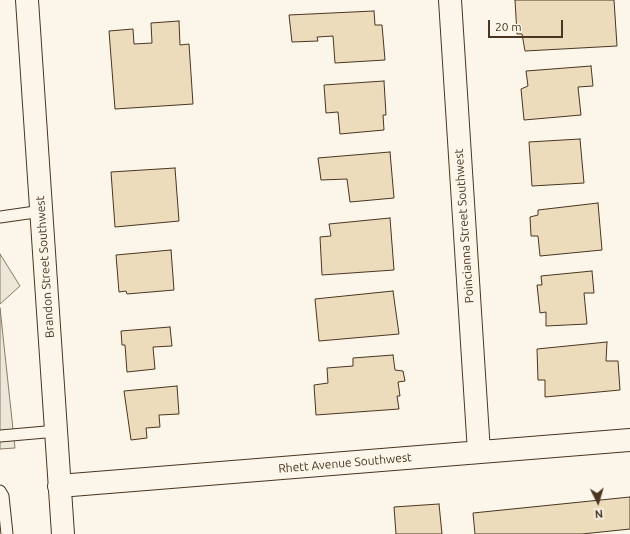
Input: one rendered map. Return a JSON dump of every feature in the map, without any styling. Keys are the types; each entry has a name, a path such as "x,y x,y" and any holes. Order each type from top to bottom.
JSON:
{"street":[{"name":"Brandon Street Southwest","path":"27,0 63,534"},
{"name":"Poincianna Street Southwest","path":"450,0 479,452"},
{"name":"Rhett Avenue Southwest","path":"59,486 630,440"}],"lane":[{"path":"0,217 42,211"},
{"path":"0,435 57,432"},
{"path":"0,490 4,496 7,534"}],"shaded area":[{"path":"0,254 20,286 0,304"},
{"path":"0,308 15,448 0,449"}],"building":[{"path":"515,0 614,0 617,46 525,51 522,34 517,34"},
{"path":"374,11 375,25 382,25 385,60 335,63 333,36 317,37 318,41 292,42 289,15"},
{"path":"179,21 180,45 189,44 193,104 115,109 109,31 133,29 134,44 152,43 151,23"},
{"path":"591,66 593,86 578,87 581,115 524,120 521,89 528,86 526,71"},
{"path":"384,81 386,115 383,115 384,130 340,134 338,112 326,113 324,85"},
{"path":"580,139 584,183 532,186 529,142"},
{"path":"390,152 394,198 350,202 347,179 321,180 318,158"},
{"path":"175,168 179,221 115,227 111,172"},
{"path":"598,203 602,250 540,256 538,236 531,236 530,217 538,215 538,210"},
{"path":"390,218 394,270 322,275 320,237 331,236 329,224"},
{"path":"171,250 174,290 127,294 126,291 119,292 116,255"},
{"path":"592,271 594,293 584,293 587,324 546,326 546,312 540,313 537,285 542,285 541,276"},
{"path":"393,291 399,334 319,341 315,299"},
{"path":"170,327 172,346 153,347 155,369 127,372 125,345 122,345 121,331"},
{"path":"607,342 606,361 618,361 620,390 545,397 545,380 538,380 537,349"},
{"path":"393,355 395,370 403,371 405,381 398,382 400,396 397,396 399,409 316,415 314,385 328,383 327,368 353,366 353,358"},
{"path":"177,386 179,414 159,415 160,427 146,428 147,438 131,440 124,391"},
{"path":"630,497 630,529 582,534 475,534 473,513"},
{"path":"439,504 442,534 396,534 394,507"}]}
